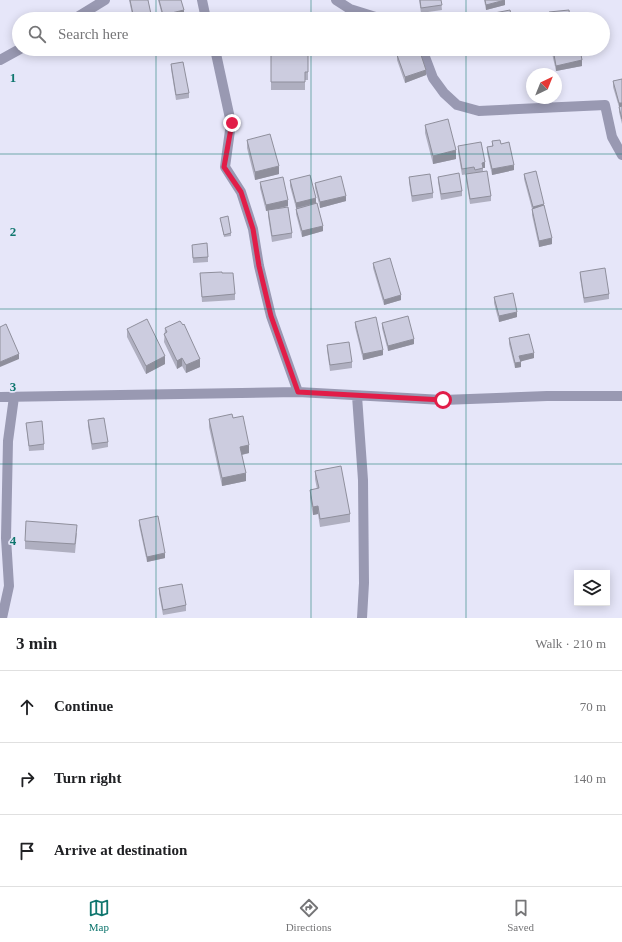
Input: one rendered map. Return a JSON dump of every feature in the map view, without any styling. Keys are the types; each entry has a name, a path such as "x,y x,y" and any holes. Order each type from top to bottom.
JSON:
{"street":[{"path":"85,12 105,0"},
{"path":"202,0 205,12"},
{"path":"336,0 350,9 360,12"},
{"path":"0,60 12,53"},
{"path":"217,56 232,123 224,167 241,192 253,229 259,266 271,316 298,392"},
{"path":"425,56 433,78 444,93 457,105 479,111 605,105 612,137 622,155"},
{"path":"0,396 298,392 443,400 547,396 622,396"},
{"path":"357,396 364,480 364,583 362,618"},
{"path":"2,618 9,586 6,538 8,441 14,397"}],"building":[{"path":"130,0 148,0 151,12 133,12"},
{"path":"159,0 181,0 184,10 176,12 162,12"},
{"path":"420,0 441,0 442,5 421,8"},
{"path":"485,0 505,0 486,5"},
{"path":"510,10 510,12 500,12"},
{"path":"569,10 569,12 549,12"},
{"path":"271,56 308,56 308,72 305,72 305,82 271,82"},
{"path":"397,56 421,56 426,70 405,77"},
{"path":"554,56 581,56 582,60 556,66"},
{"path":"183,62 189,93 176,95 171,64"},
{"path":"622,79 622,103 619,103 613,81"},
{"path":"622,106 622,119 619,107"},
{"path":"448,119 456,150 433,156 425,125"},
{"path":"270,134 279,166 255,172 247,140"},
{"path":"500,140 501,144 509,142 514,165 492,169 487,147 493,146 492,141"},
{"path":"481,142 485,162 482,163 483,168 475,170 474,167 462,169 458,146"},
{"path":"487,171 491,196 470,199 466,174"},
{"path":"536,171 544,204 533,207 524,174"},
{"path":"459,173 462,191 441,194 438,177"},
{"path":"430,174 433,193 412,196 409,177"},
{"path":"310,175 316,198 296,203 290,180"},
{"path":"341,176 346,196 320,202 315,183"},
{"path":"283,177 288,200 266,205 260,182"},
{"path":"317,203 323,226 302,231 296,209"},
{"path":"544,205 552,238 539,241 532,209"},
{"path":"288,207 292,233 272,236 268,210"},
{"path":"228,216 231,233 224,235 220,218"},
{"path":"207,243 208,257 193,258 192,245"},
{"path":"390,258 401,295 384,300 373,263"},
{"path":"605,268 609,294 584,298 580,272"},
{"path":"200,273 233,273 235,294 202,297"},
{"path":"513,293 517,312 499,316 494,297"},
{"path":"408,316 414,339 388,346 382,323"},
{"path":"376,317 383,350 363,354 355,322"},
{"path":"147,319 165,356 146,366 127,329"},
{"path":"180,321 183,325 184,324 200,359 186,365 182,358 177,361 164,334 167,332 165,328"},
{"path":"6,324 19,354 0,362 0,327"},
{"path":"529,334 534,353 519,356 521,362 515,363 509,338"},
{"path":"349,342 352,362 330,365 327,345"},
{"path":"232,414 233,418 243,416 249,445 240,447 246,473 222,478 209,419"},
{"path":"104,418 108,442 92,444 88,420"},
{"path":"42,421 44,444 29,446 26,423"},
{"path":"341,466 350,514 320,519 318,506 313,507 310,490 319,488 315,471"},
{"path":"158,516 165,553 147,557 139,520"},
{"path":"26,521 77,525 75,544 25,541"},
{"path":"182,584 186,605 163,610 159,588"}],"route":[{"path":"232,123 224,167 241,192 253,229 259,266 271,316 298,392 443,400"}]}
